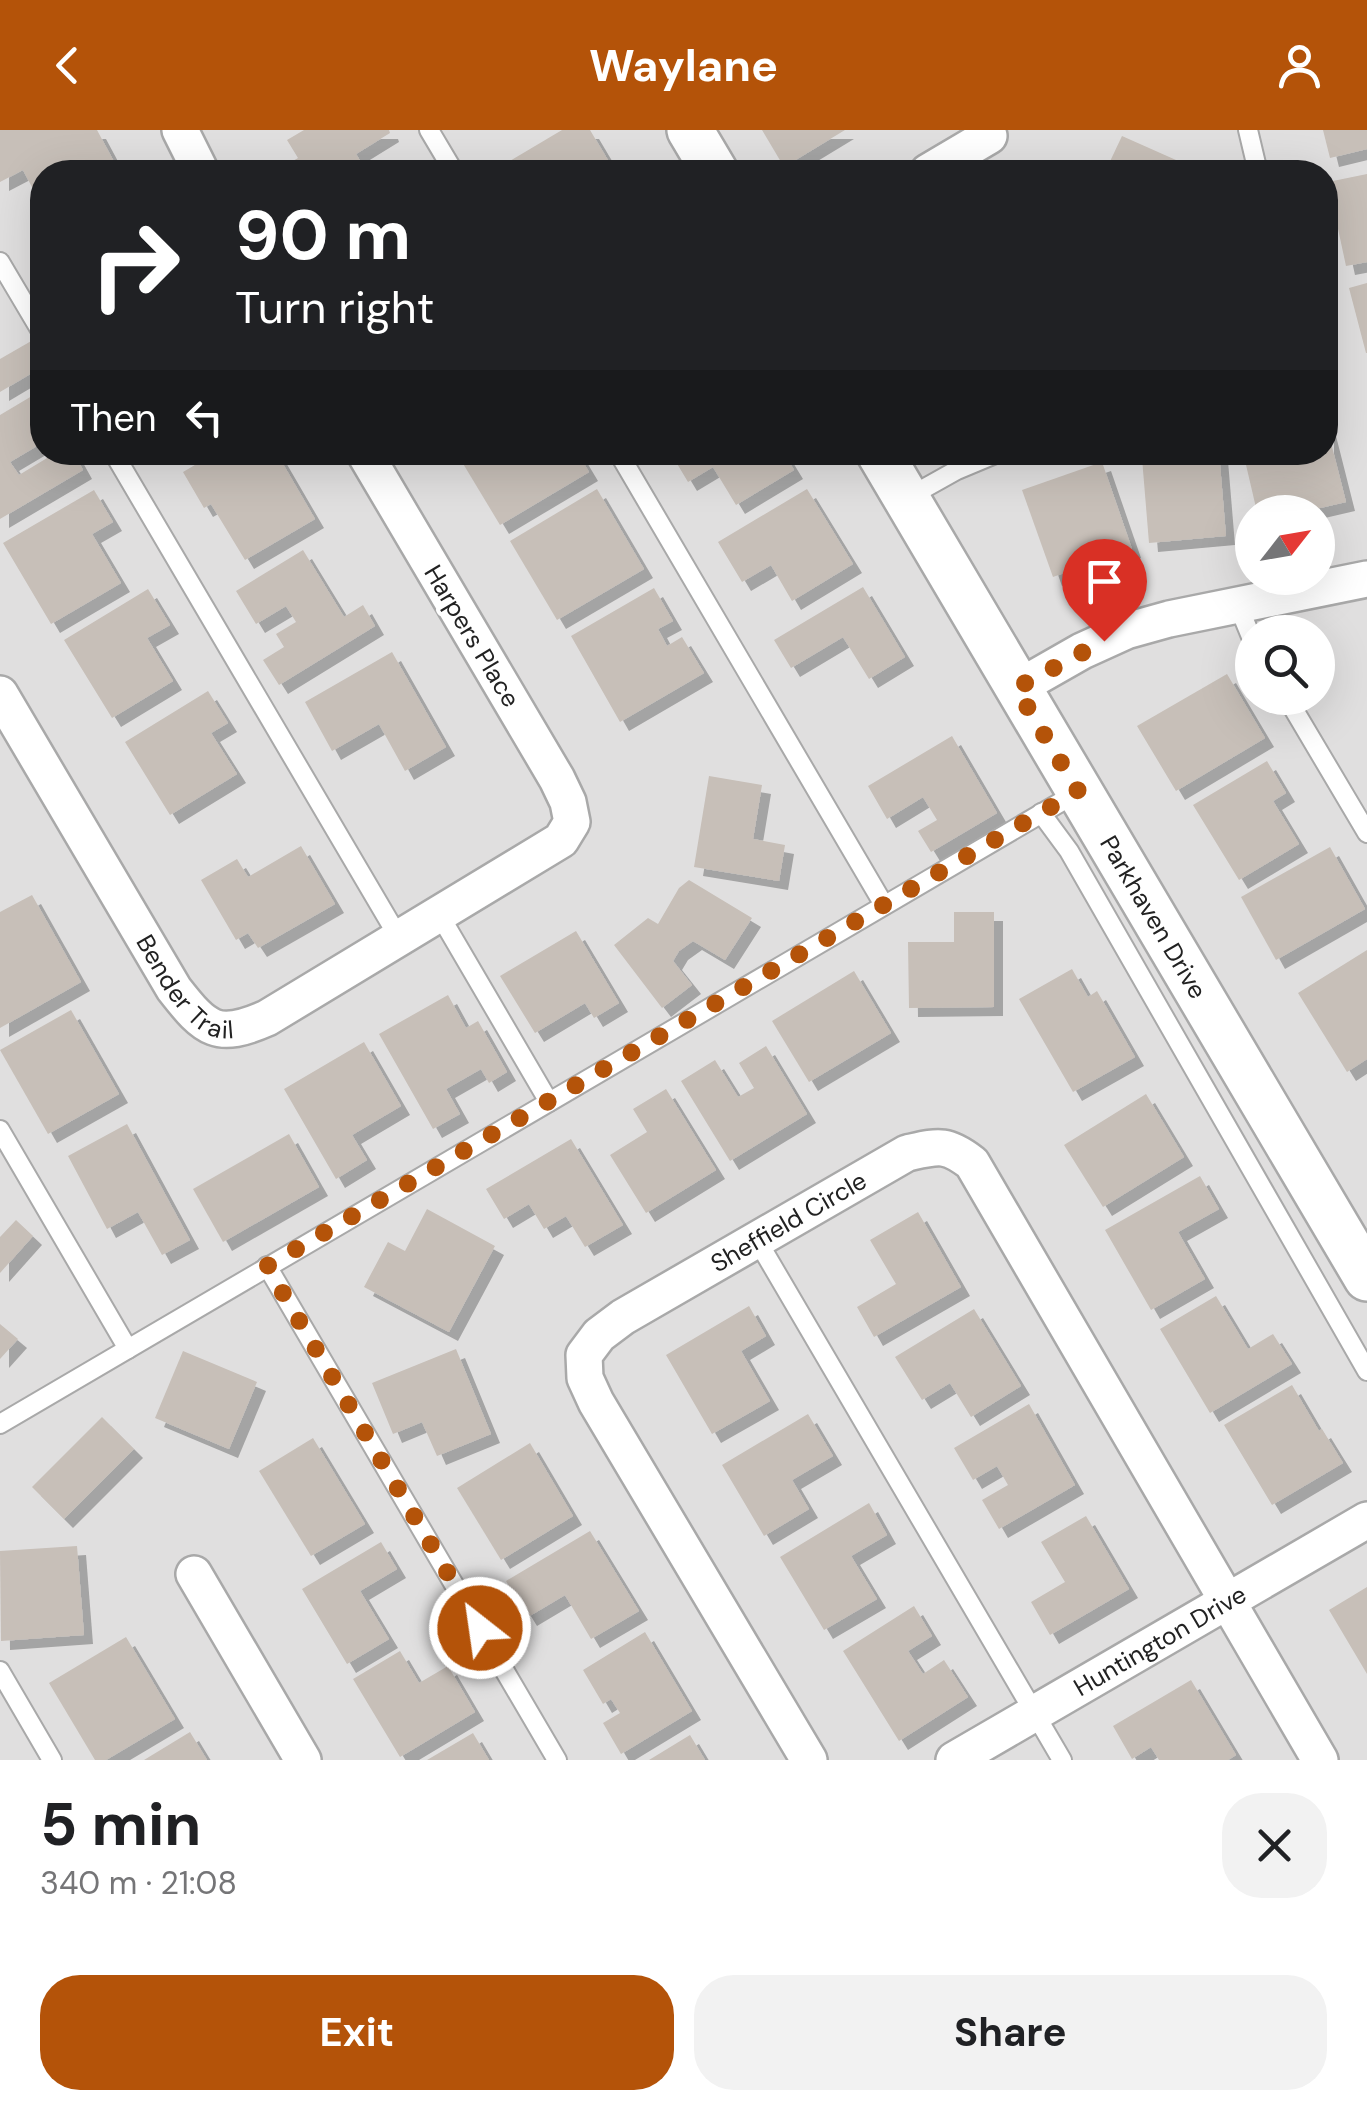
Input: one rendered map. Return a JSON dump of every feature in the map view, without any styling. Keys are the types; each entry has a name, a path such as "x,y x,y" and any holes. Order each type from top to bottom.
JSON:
{"street":[{"path":"180,130 195,160"},
{"path":"690,130 708,160"},
{"path":"949,160 990,136"},
{"name":"Harpers Place","path":"372,465 557,778 572,822"},
{"name":"Parkhaven Drive","path":"886,465 1016,688 1060,802 1367,1278"},
{"path":"1016,688 1126,631 1367,579"},
{"name":"Bender Trail","path":"0,694 174,989 194,1016 216,1030 242,1029 267,1018 561,840 572,822"},
{"name":"Sheffield Circle","path":"809,1760 596,1402 585,1378 584,1355 599,1335 623,1316 907,1153 953,1148 972,1163 1228,1600"},
{"name":"Huntington Drive","path":"954,1760 1367,1520"},
{"path":"194,1574 303,1760"},
{"path":"1228,1600 1320,1760"}],"lane":[{"path":"430,130 447,160"},
{"path":"1248,130 1255,160"},
{"path":"0,262 30,313"},
{"path":"121,465 399,938"},
{"path":"626,465 884,905"},
{"path":"906,499 969,465"},
{"path":"1238,605 1242,615"},
{"path":"1297,715 1367,833"},
{"path":"0,1424 1060,802 1069,851 1367,1371"},
{"path":"439,914 549,1102"},
{"path":"0,1130 128,1349"},
{"path":"757,1240 1062,1760"},
{"path":"267,1266 557,1760"},
{"path":"0,1672 52,1760"}],"shaded area":[{"path":"0,130 1367,130 1367,1760 0,1760"}],"building":[{"path":"0,130 97,130 113,160 30,160 30,183 23,170 0,182"},
{"path":"304,130 390,133 356,154 360,160 295,160 298,158 287,140"},
{"path":"562,130 590,130 608,160 511,160"},
{"path":"762,130 845,130 796,160 780,160"},
{"path":"1323,130 1367,130 1367,149 1330,158"},
{"path":"1122,136 1176,160 1111,160"},
{"path":"1367,174 1367,262 1346,266 1338,229 1338,180"},
{"path":"1367,283 1367,353 1366,353 1349,288"},
{"path":"30,342 30,374 0,392 0,359"},
{"path":"30,397 30,450 10,462 19,475 36,465 80,465 83,470 0,519 0,415"},
{"path":"195,465 284,465 315,519 245,560 211,504 204,508 183,472"},
{"path":"464,465 585,465 589,472 500,525"},
{"path":"678,465 791,465 794,470 736,505 713,467 688,482"},
{"path":"1103,465 1132,549 1053,577 1022,490"},
{"path":"1143,465 1220,465 1226,536 1149,543"},
{"path":"1246,465 1337,465 1346,502 1335,505 1335,495 1253,495"},
{"path":"597,489 644,569 557,620 510,541"},
{"path":"807,489 853,564 792,601 771,565 742,582 718,542"},
{"path":"94,490 113,522 92,534 121,583 51,624 3,543"},
{"path":"303,550 344,617 363,605 375,626 279,685 263,660 284,647 276,634 296,622 286,606 256,624 236,591"},
{"path":"863,587 905,657 869,679 843,637 791,668 774,640"},
{"path":"654,588 673,621 658,629 667,646 682,637 704,673 620,722 571,636"},
{"path":"148,589 170,625 147,638 173,681 112,718 64,640"},
{"path":"392,652 446,747 405,771 379,724 332,751 305,702"},
{"path":"1227,674 1235,687 1235,715 1251,715 1265,738 1176,791 1137,726"},
{"path":"208,691 228,723 211,733 237,774 170,815 125,742"},
{"path":"952,736 997,813 931,852 918,831 937,820 923,797 887,819 868,786"},
{"path":"1267,761 1286,793 1273,801 1299,844 1239,880 1193,805"},
{"path":"709,776 762,785 753,839 785,845 779,881 694,867"},
{"path":"301,846 335,904 258,948 248,933 236,940 201,880 237,859 248,877"},
{"path":"1330,847 1365,909 1276,960 1241,897"},
{"path":"689,880 752,918 725,960 693,941 679,951 673,961 692,985 662,1008 614,945 648,918 658,924 679,888"},
{"path":"32,895 81,982 0,1028 0,912"},
{"path":"954,912 994,912 994,1007 909,1008 908,942 954,942"},
{"path":"576,931 619,1003 594,1018 585,1003 535,1033 500,976"},
{"path":"1367,950 1367,1059 1347,1072 1298,993"},
{"path":"1072,969 1088,997 1097,991 1135,1057 1073,1092 1019,999"},
{"path":"854,971 891,1033 809,1082 772,1021"},
{"path":"448,995 466,1028 478,1021 507,1072 489,1083 481,1069 446,1089 460,1114 433,1129 379,1034"},
{"path":"71,1010 119,1094 48,1134 0,1050"},
{"path":"364,1042 401,1106 352,1135 367,1160 336,1179 284,1089"},
{"path":"766,1046 807,1114 730,1161 681,1081 715,1060 738,1097 754,1088 739,1063"},
{"path":"666,1089 716,1170 646,1213 610,1155 647,1132 633,1109"},
{"path":"1146,1094 1184,1157 1103,1207 1064,1145"},
{"path":"127,1124 190,1240 162,1255 138,1212 107,1229 68,1156"},
{"path":"289,1134 319,1187 223,1242 193,1189"},
{"path":"571,1139 623,1225 585,1247 566,1216 544,1229 529,1204 504,1219 486,1189"},
{"path":"1200,1176 1219,1209 1178,1232 1205,1279 1151,1310 1105,1230"},
{"path":"427,1209 495,1246 449,1332 364,1287 388,1242 405,1251"},
{"path":"918,1212 961,1287 874,1337 857,1307 896,1284 870,1240"},
{"path":"16,1220 33,1236 0,1273 0,1237"},
{"path":"1216,1296 1248,1349 1273,1334 1292,1364 1210,1413 1160,1329"},
{"path":"749,1306 766,1336 741,1351 770,1401 712,1434 666,1355"},
{"path":"974,1309 1021,1386 971,1417 950,1383 922,1400 895,1357"},
{"path":"0,1324 18,1339 0,1359"},
{"path":"456,1349 491,1434 437,1456 422,1422 393,1434 372,1383"},
{"path":"183,1351 257,1382 229,1449 155,1418"},
{"path":"1292,1385 1343,1463 1272,1505 1224,1425"},
{"path":"1029,1404 1075,1485 999,1529 982,1500 1008,1485 997,1466 973,1480 954,1448"},
{"path":"808,1414 833,1456 792,1480 809,1509 764,1536 722,1465"},
{"path":"102,1417 134,1449 64,1519 32,1487"},
{"path":"313,1438 365,1524 311,1556 259,1471"},
{"path":"530,1443 573,1516 501,1560 457,1488"},
{"path":"869,1503 887,1535 851,1556 877,1599 824,1630 780,1557"},
{"path":"1086,1516 1129,1589 1050,1635 1031,1602 1065,1582 1041,1542"},
{"path":"590,1531 639,1611 591,1639 565,1595 528,1617 506,1581"},
{"path":"381,1542 397,1569 360,1591 389,1639 347,1664 302,1589"},
{"path":"77,1546 84,1635 1,1641 0,1551"},
{"path":"1367,1587 1367,1674 1329,1610"},
{"path":"914,1606 932,1636 908,1651 923,1674 944,1660 968,1697 899,1741 843,1651"},
{"path":"645,1632 692,1711 621,1754 603,1723 620,1713 611,1699 603,1704 583,1670"},
{"path":"126,1637 175,1719 106,1760 95,1760 49,1683"},
{"path":"400,1651 419,1683 448,1666 475,1712 400,1757 353,1679"},
{"path":"1191,1680 1236,1755 1228,1760 1159,1760 1151,1747 1132,1759 1113,1726"},
{"path":"190,1732 207,1760 144,1760"},
{"path":"473,1733 489,1760 427,1760"},
{"path":"690,1735 705,1760 649,1760"}],"route":[{"path":"480,1628 267,1266 1078,791 1016,688 1104,641"}]}
